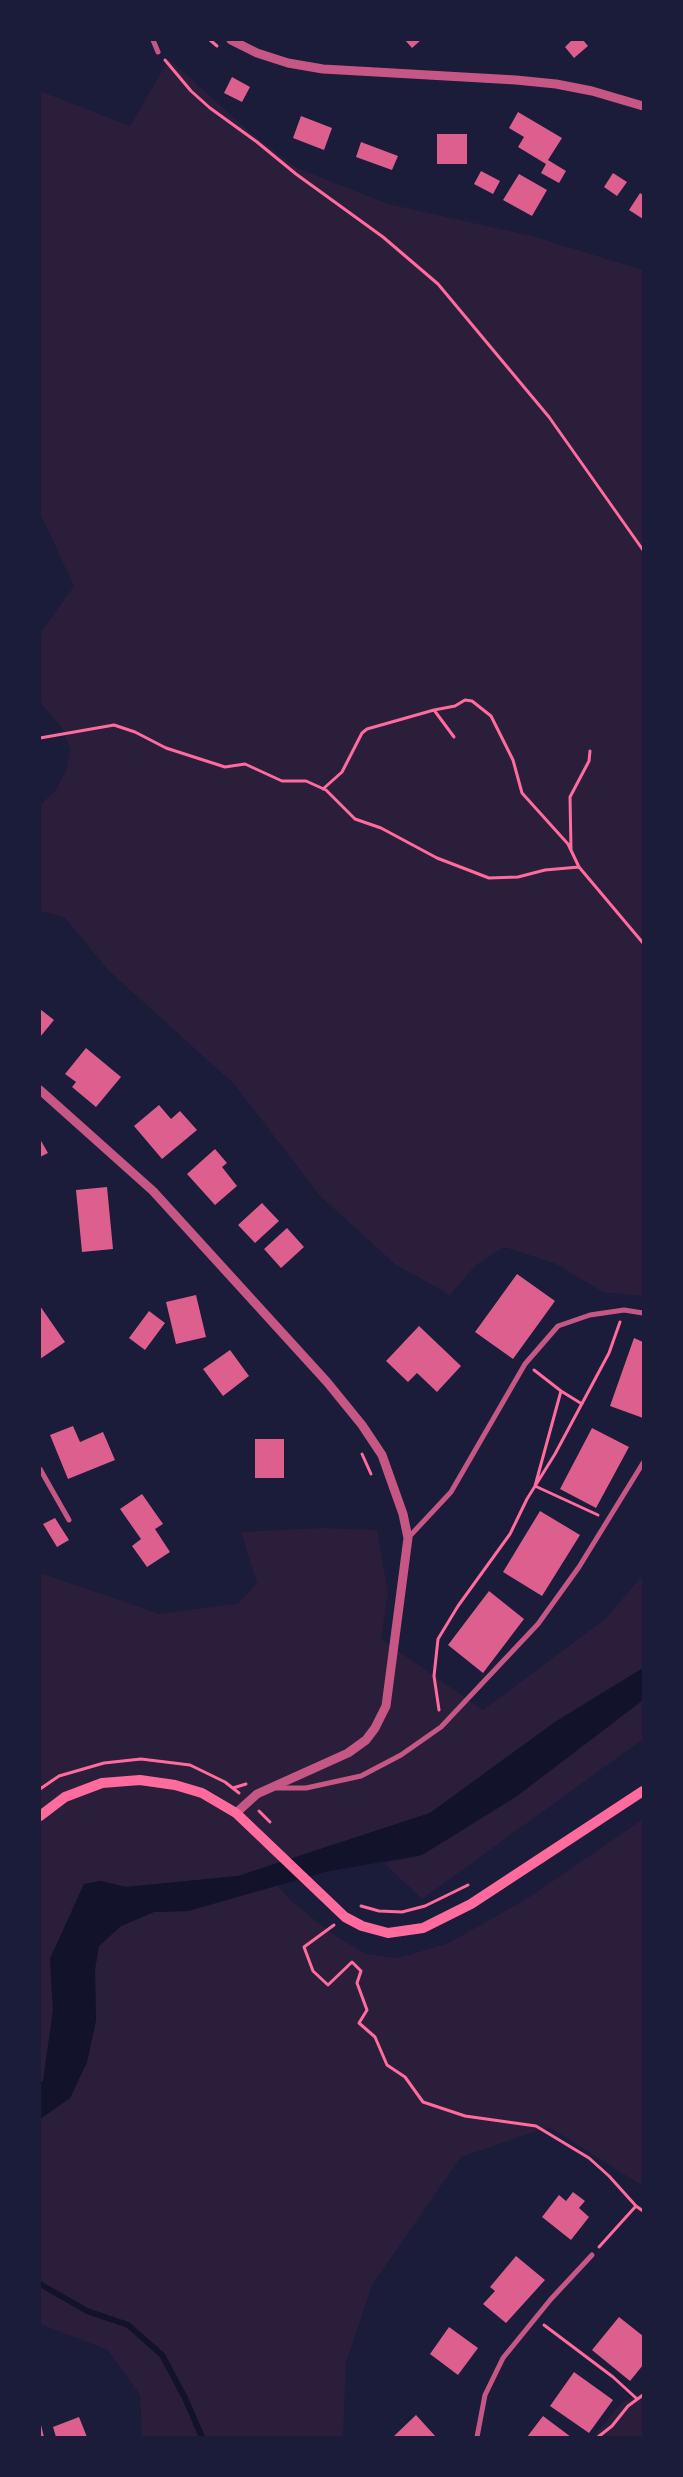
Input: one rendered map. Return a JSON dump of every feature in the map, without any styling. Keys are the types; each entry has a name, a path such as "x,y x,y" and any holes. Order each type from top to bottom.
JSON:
{"main road":[{"path":"40,1816 66,1797 102,1783 140,1780 176,1785 202,1793 236,1813 345,1917 362,1926 388,1933 424,1928 472,1904 643,1792"}],"street":[{"path":"153,40 158,52"},
{"path":"231,40 288,63 314,68 556,84 592,91 643,106"},
{"path":"40,1090 154,1191 327,1382 362,1425 382,1455 403,1514 408,1538 386,1706 375,1728 366,1740 348,1753 257,1794 236,1813"},
{"path":"408,1538 451,1492 525,1364 558,1326 590,1315 624,1310 643,1313"},
{"path":"270,1788 306,1788 361,1776 401,1755 441,1727 538,1624 579,1567 643,1463"},
{"path":"40,1469 69,1520"},
{"path":"477,2437 485,2395 503,2358 592,2255"}],"path":[{"path":"158,52 191,90 210,108 257,142 296,174 383,237 438,284 549,417 643,550"},
{"path":"323,789 342,772 362,733 367,729 455,706 465,700 472,701 491,716 513,760 522,793 553,825 571,851 579,867 643,943"},
{"path":"434,710 454,737"},
{"path":"40,738 114,725 134,732 166,748 225,768 245,764 282,781 306,782 323,789 355,819 381,828 438,858 489,878 512,878 545,870 579,867"},
{"path":"571,851 570,796 582,778 589,761 590,751"},
{"path":"441,1727 434,1676 438,1639 458,1606 510,1534 609,1353 624,1310"},
{"path":"525,1364 582,1404"},
{"path":"535,1486 561,1391"},
{"path":"361,1452 373,1476"},
{"path":"535,1486 608,1520"},
{"path":"233,1788 248,1783"},
{"path":"356,1904 379,1911 402,1912 425,1906 474,1882"},
{"path":"345,1917 304,1947 313,1971 328,1985 352,1962 361,1971 357,1983 367,2010 359,2023 375,2036 387,2065 405,2077 423,2102 465,2116 536,2126 589,2158 643,2211"},
{"path":"592,2255 636,2206"},
{"path":"536,2318 613,2377 636,2398"},
{"path":"598,2437 612,2426 636,2398 643,2395"}],"shaded area":[{"path":"169,59 253,135 297,168 388,204 532,236 643,270 643,1296 603,1292 554,1263 504,1247 476,1265 450,1295 395,1264 320,1196 234,1084 109,971 64,917 40,911 40,805 55,791 66,771 70,749 62,728 40,702 40,634 74,586 40,513 40,91 130,126"},
{"path":"323,1528 377,1530 388,1592 381,1639 483,1710 605,1619 643,1575 643,1668 555,1722 430,1813 238,1876 126,1887 101,1881 84,1884 50,1959 53,2011 43,2081 40,2082 40,1573 160,1614 239,1603 257,1583 241,1532"},
{"path":"643,1668 643,1700 517,1796 422,1855 329,1871 188,1911 154,1912 121,1926 99,1946 95,1969 96,2020 87,2062 70,2098 40,2119 40,2082 43,2081 53,2011 50,1959 84,1884 101,1881 126,1887 238,1876 430,1813 555,1722"},
{"path":"643,1700 643,1739 422,1899 384,1863 422,1855 517,1796"},
{"path":"643,1819 643,2186 549,2127 461,2157 372,2285 346,2363 343,2437 142,2437 140,2395 108,2350 40,2324 40,2119 70,2098 87,2062 96,2020 95,1969 99,1946 121,1926 154,1912 188,1911 277,1885 291,1901 334,1935 366,1954 398,1958 449,1943 528,1898"},
{"path":"643,2392 643,2437 593,2437 621,2403"}],"building":[{"path":"405,40 421,40 412,48"},
{"path":"572,40 583,40 588,46 574,58 565,47"},
{"path":"232,77 250,87 242,102 224,93"},
{"path":"518,112 562,138 548,160 566,171 559,183 541,173 546,164 518,147 524,137 509,128"},
{"path":"301,116 332,128 324,150 293,138"},
{"path":"437,134 467,134 467,164 437,164"},
{"path":"361,142 398,156 392,170 356,157"},
{"path":"481,171 500,181 493,194 474,184"},
{"path":"613,173 627,182 617,196 604,187"},
{"path":"519,174 547,190 532,216 503,200"},
{"path":"640,193 643,195 643,219 629,210"},
{"path":"40,1009 54,1020 40,1037"},
{"path":"86,1048 121,1077 96,1107 72,1087 76,1082 65,1074"},
{"path":"159,1105 171,1119 180,1111 197,1130 162,1159 134,1126"},
{"path":"40,1139 48,1153 40,1157"},
{"path":"215,1149 227,1163 222,1167 237,1186 215,1205 187,1174"},
{"path":"107,1187 113,1249 82,1252 76,1190"},
{"path":"262,1203 279,1221 255,1243 238,1225"},
{"path":"287,1228 304,1247 281,1268 264,1249"},
{"path":"517,1274 555,1301 513,1359 475,1332"},
{"path":"196,1295 206,1337 176,1344 166,1302"},
{"path":"40,1306 65,1342 40,1359"},
{"path":"149,1311 165,1323 145,1350 129,1338"},
{"path":"419,1326 461,1366 437,1392 417,1373 408,1382 386,1361"},
{"path":"634,1338 643,1342 643,1418 610,1406"},
{"path":"230,1350 249,1376 223,1396 203,1369"},
{"path":"73,1426 80,1442 103,1432 115,1460 68,1479 50,1435"},
{"path":"592,1428 629,1447 596,1508 560,1489"},
{"path":"255,1439 284,1439 284,1478 255,1478"},
{"path":"142,1494 163,1524 155,1529 170,1552 147,1567 132,1546 141,1539 120,1509"},
{"path":"540,1511 580,1535 542,1596 503,1572"},
{"path":"55,1518 69,1540 57,1547 43,1524"},
{"path":"489,1591 524,1619 483,1673 448,1645"},
{"path":"573,2192 585,2201 579,2208 589,2217 571,2240 542,2217 559,2195 566,2201"},
{"path":"516,2256 545,2280 506,2323 483,2304 495,2291 490,2287"},
{"path":"619,2317 643,2336 643,2365 630,2381 592,2350"},
{"path":"449,2327 478,2348 458,2375 430,2354"},
{"path":"574,2372 613,2400 589,2433 550,2406"},
{"path":"416,2415 436,2437 394,2436"},
{"path":"543,2416 571,2437 527,2437"},
{"path":"79,2417 87,2437 56,2437 53,2427"},
{"path":"41,2425 44,2437 40,2437"}],"waterway":[{"path":"40,2284 87,2311 128,2325 162,2355 185,2398 202,2437"}]}
